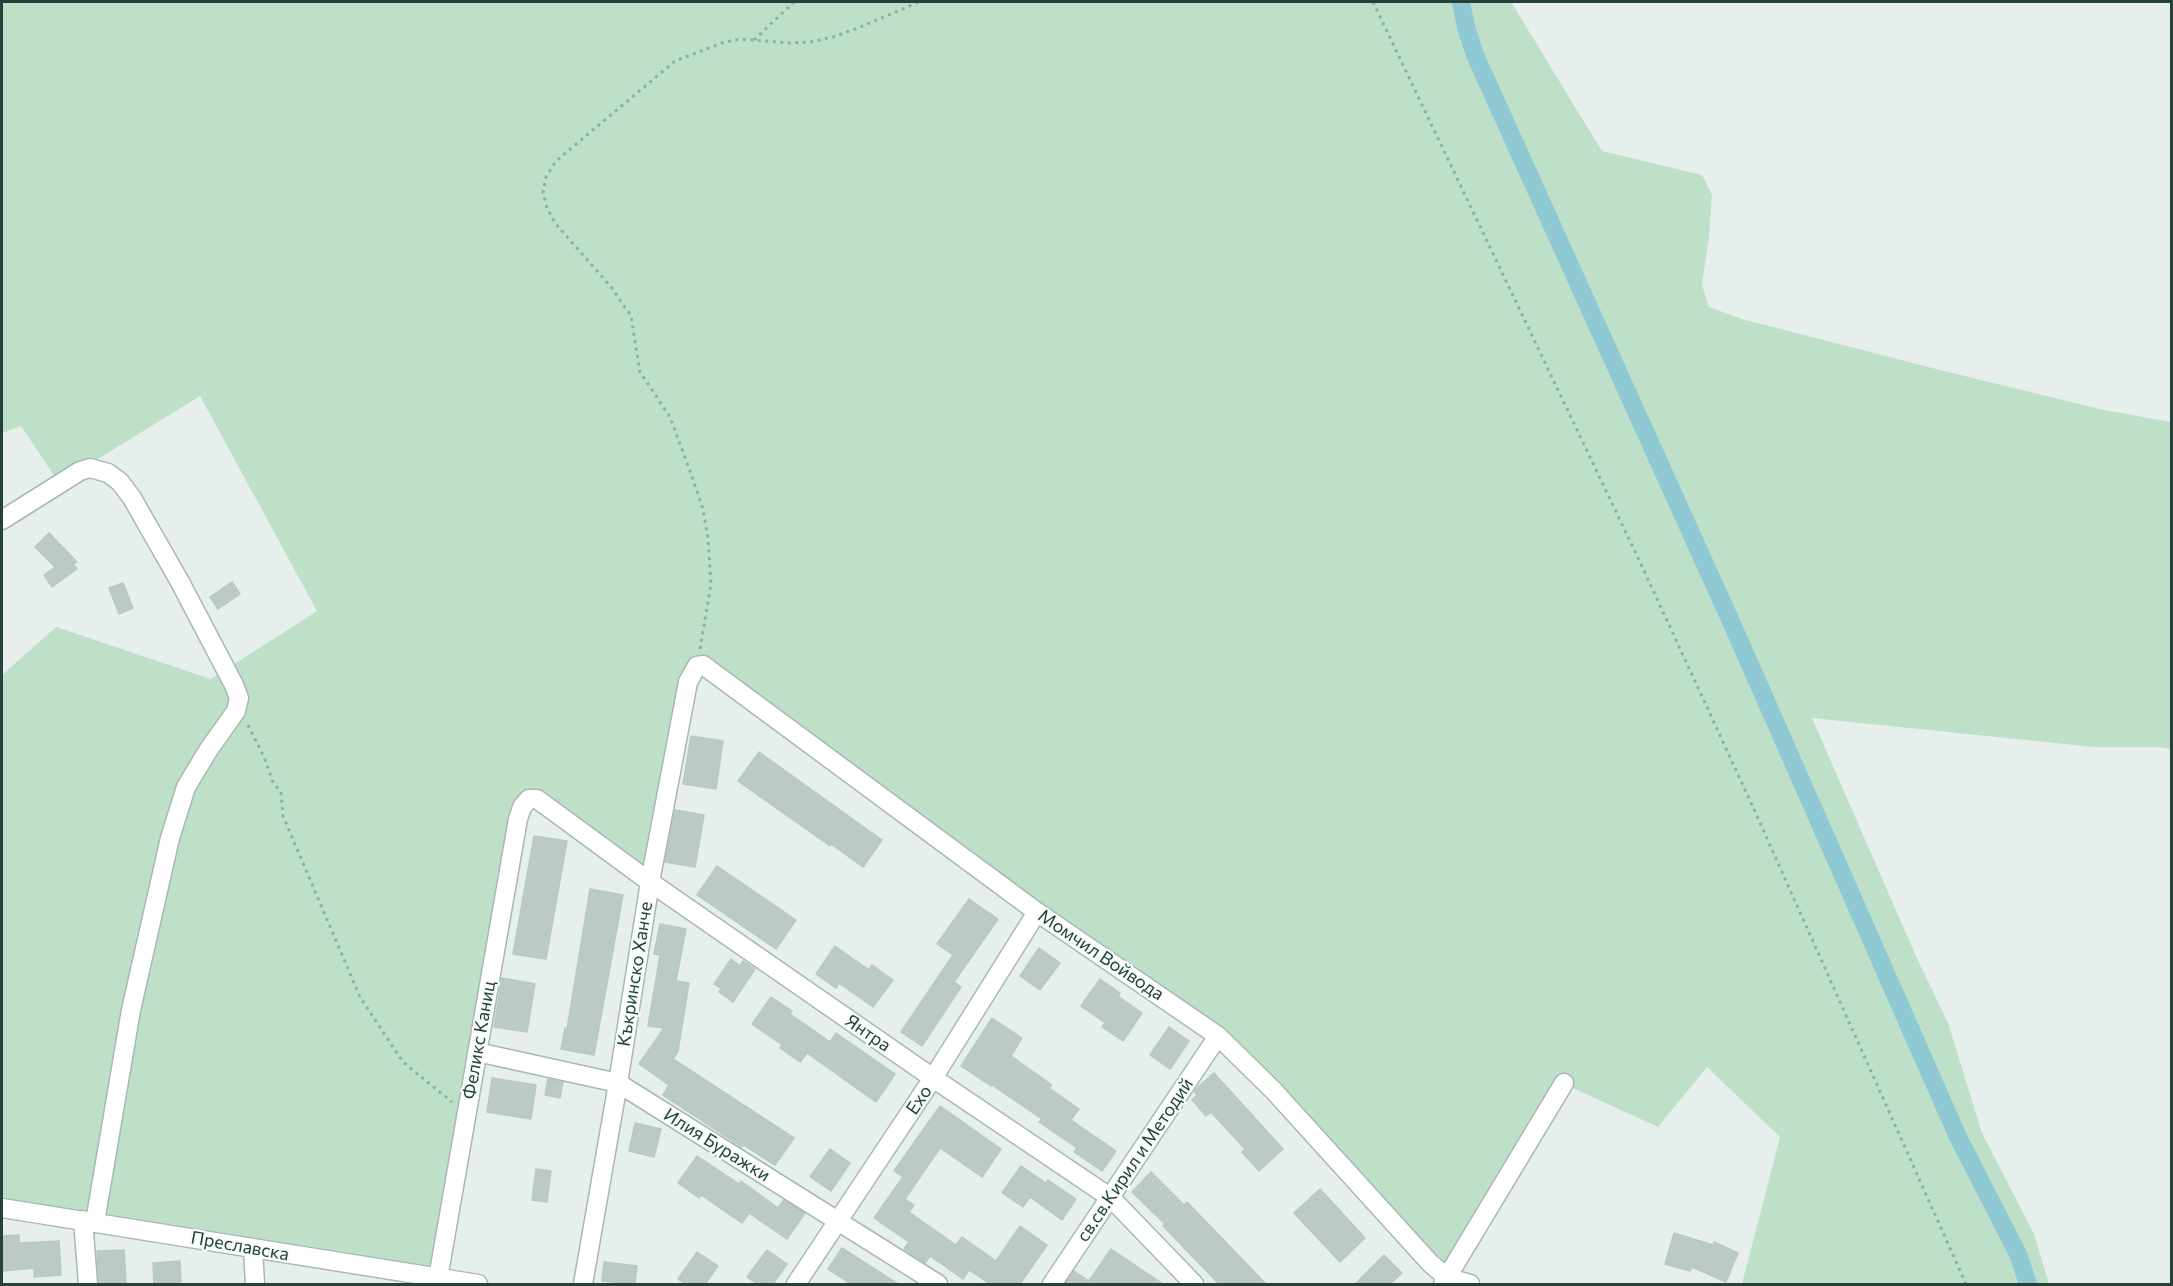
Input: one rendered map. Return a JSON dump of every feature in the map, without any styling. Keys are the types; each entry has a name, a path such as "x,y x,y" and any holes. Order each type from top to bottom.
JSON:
{"street":[{"path":"2,520 80,471 90,468 98,469 114,478 132,498 180,582 239,698 236,711 186,787 170,837 131,1010 89,1221 88,1284"},
{"name":"Момчил Войвода","path":"697,666 703,665 710,669 1037,912 1218,1036 1273,1090 1445,1281 1470,1284"},
{"name":"Къкринско Ханче","path":"583,1284 650,882 688,682 697,666"},
{"name":"Янтра","path":"529,799 537,799 546,804 650,882 1111,1198 1194,1284"},
{"name":"Феликс Каниц","path":"436,1282 518,819 522,807 529,799"},
{"name":"Ехо","path":"796,1284 933,1078 1037,912"},
{"name":"св.св.Кирил и Методий","path":"1052,1284 1218,1036"},
{"name":"Илия Буражки","path":"477,1052 618,1083 938,1284"},
{"path":"1445,1281 1564,1083"},
{"name":"Преславска","path":"2,1208 89,1221 436,1282 478,1284"},
{"path":"253,1249 255,1284"}],"path":[{"path":"754,40 794,2"},
{"path":"697,666 711,584 708,538 702,509 670,417 640,372 631,316 611,287 555,223 547,208 543,192 546,177 556,161 675,61 722,43 740,39 791,43 833,37 919,2"},
{"path":"1374,2 1732,761 1966,1284"},
{"path":"237,705 264,757 273,782 281,793 283,816 360,997 403,1062 451,1099 465,1119"}],"green space":[{"path":"2,2 1511,2 1602,151 1702,175 1712,195 1702,285 1709,307 1742,319 1940,370 2104,410 2171,422 2171,749 2094,747 1812,718 1915,954 1948,1023 1982,1133 2034,1234 2049,1284 1742,1284 1780,1137 1707,1067 1658,1127 1564,1084 1448,1278 1246,1061 697,666 650,882 529,799 436,1279 2,1208 2,675 56,627 211,679 317,611 200,396 59,483 21,426 2,433"}],"building":[{"path":"49,533 77,562 73,564 77,569 52,587 44,575 55,567 35,547"},
{"path":"232,582 240,594 218,609 210,597"},
{"path":"123,583 133,608 119,614 109,588"},
{"path":"691,736 723,741 716,789 683,784"},
{"path":"759,752 882,840 863,867 738,781"},
{"path":"675,810 704,815 695,867 665,862"},
{"path":"534,836 567,841 546,959 513,954"},
{"path":"717,866 796,920 776,949 697,895"},
{"path":"590,889 623,895 594,1055 561,1049 565,1028 567,1029"},
{"path":"969,899 998,919 954,982 961,987 922,1046 901,1032 953,955 937,944"},
{"path":"660,924 686,929 676,981 689,983 678,1051 673,1059 794,1138 775,1165 744,1145 742,1147 663,1095 669,1085 639,1064 664,1028 648,1026 660,955 654,954"},
{"path":"835,946 869,970 872,965 893,980 873,1007 839,983 836,988 816,974"},
{"path":"1039,948 1060,963 1040,990 1020,976"},
{"path":"731,959 740,966 743,961 755,969 733,1002 719,992 721,988 714,984"},
{"path":"502,978 535,984 527,1032 494,1027"},
{"path":"1100,979 1120,993 1118,996 1142,1013 1123,1041 1102,1027 1105,1023 1081,1006"},
{"path":"771,997 792,1011 790,1014 830,1042 836,1033 895,1074 876,1102 807,1053 800,1062 780,1048 782,1045 752,1024"},
{"path":"992,1018 1022,1038 1011,1056 1052,1085 1049,1088 1079,1109 1071,1120 1116,1151 1102,1171 1074,1152 1077,1148 1039,1122 1042,1119 961,1066"},
{"path":"1169,1027 1189,1041 1170,1069 1150,1055"},
{"path":"1214,1073 1283,1149 1259,1171 1242,1152 1245,1149 1211,1112 1206,1116 1192,1100 1197,1095 1194,1091"},
{"path":"492,1078 536,1085 531,1119 487,1112"},
{"path":"548,1079 563,1082 560,1098 545,1095"},
{"path":"940,1106 1001,1149 982,1177 940,1148 905,1199 914,1205 909,1212 956,1245 962,1237 996,1261 1020,1226 1047,1245 1020,1284 990,1284 969,1270 963,1279 930,1256 925,1263 904,1249 909,1242 874,1218 903,1177 894,1171"},
{"path":"635,1123 661,1129 654,1157 629,1151"},
{"path":"830,1149 850,1163 831,1191 810,1177"},
{"path":"697,1156 739,1184 741,1181 778,1208 784,1200 805,1213 787,1239 749,1213 742,1223 701,1195 699,1198 678,1183"},
{"path":"1021,1166 1046,1183 1048,1180 1076,1199 1062,1220 1030,1197 1023,1207 1002,1193"},
{"path":"536,1169 551,1171 547,1202 532,1200"},
{"path":"1151,1172 1184,1205 1187,1202 1266,1284 1219,1284 1163,1226 1165,1224 1132,1192"},
{"path":"1320,1189 1365,1238 1340,1262 1294,1213"},
{"path":"1674,1233 1713,1245 1714,1242 1738,1253 1726,1282 1692,1267 1690,1271 1665,1264"},
{"path":"19,1235 19,1243 59,1241 61,1275 34,1277 34,1268 2,1271 2,1236"},
{"path":"842,1248 898,1284 851,1284 828,1269"},
{"path":"1111,1249 1163,1284 1065,1284 1074,1271 1089,1281"},
{"path":"124,1250 126,1284 99,1284 97,1251"},
{"path":"767,1250 787,1264 773,1284 758,1284 747,1277"},
{"path":"697,1252 718,1266 705,1284 685,1284 678,1279"},
{"path":"1384,1255 1402,1273 1390,1284 1355,1284"},
{"path":"180,1261 181,1284 154,1284 153,1263"},
{"path":"604,1262 637,1266 635,1284 602,1281"}],"waterway":[{"path":"1461,2 1475,55 1733,626 1958,1137 2018,1254 2028,1284"}]}
